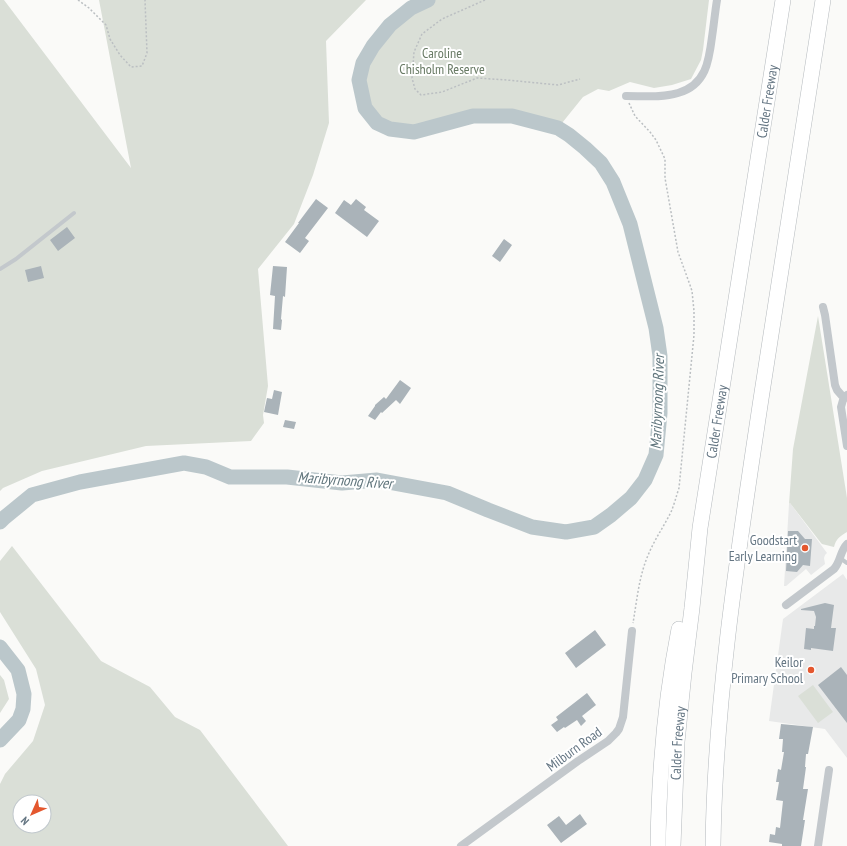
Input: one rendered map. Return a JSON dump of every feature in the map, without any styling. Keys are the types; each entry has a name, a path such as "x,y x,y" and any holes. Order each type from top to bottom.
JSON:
{"highway":[{"name":"Calder Freeway","path":"673,846 677,742 700,528 783,0"},
{"path":"713,845 721,693 740,546 823,0"},
{"path":"658,846 660,779 664,726 679,632 700,528"}],"street":[{"path":"626,96 652,96 679,93 696,83 704,73 708,62 717,0"},
{"path":"823,307 835,385 837,390 845,397 841,404 841,410 847,446"},
{"path":"786,605 834,569 838,563 844,561 843,550 847,544"},
{"name":"Milburn Road","path":"462,846 578,761 608,741 616,733 622,724 632,631"},
{"path":"818,846 829,770"}],"lane":[{"path":"0,269 16,260 74,213"}],"path":[{"path":"78,0 89,8 106,25 110,39 120,55 131,67 142,66 147,53 145,0"},
{"path":"485,0 442,19 422,34 414,52 412,78 415,89 422,95 442,92 476,78 558,85 580,79"},
{"path":"626,96 635,116 656,140 665,159 665,178 678,252 692,292 694,311 694,335 679,488 672,509 654,542 645,563 632,631"}],"shaded area":[{"name":"Goodstart Early Learning","path":"790,503 827,553 824,558 825,564 811,575 806,569 786,586 784,586 789,504"},
{"name":"Keilor Primary School","path":"843,574 847,580 847,758 825,729 769,721 783,619"}],"green space":[{"path":"0,0 4,0 131,168 99,0 366,0 326,41 329,123 313,175 294,224 258,269 268,386 263,415 264,423 251,441 146,446 42,471 3,488 0,491"},
{"name":"Caroline Chisholm Reserve","path":"428,0 709,0 701,60 691,79 672,85 654,88 630,82 609,91 598,89 583,97 558,128 512,116 473,116 414,132 390,129 377,123 365,108 359,80 363,63 373,46 390,25 411,8"},
{"path":"818,316 847,498 847,532 839,538 834,547 822,544 790,503 789,504 793,449"},
{"path":"12,546 101,661 150,687 175,717 200,730 288,846 0,846 0,784 5,774 33,741 45,705 36,669 0,612 0,561"},
{"path":"0,675 4,680 9,699 0,713"},
{"path":"813,685 833,712 818,723 798,696"}],"building":[{"path":"316,199 328,208 305,238 309,241 300,253 285,242"},
{"path":"356,199 366,207 364,210 379,221 367,237 335,213 344,200 351,205"},
{"path":"67,227 75,238 58,251 50,240"},
{"path":"504,239 512,245 500,262 492,256"},
{"path":"41,266 44,278 28,282 25,270"},
{"path":"273,266 287,267 285,297 283,296 281,330 273,329 275,296 270,295"},
{"path":"400,380 411,388 400,404 396,400 382,413 381,412 375,420 368,416 375,405 384,397 386,399"},
{"path":"274,390 282,392 278,415 264,412 267,398 272,399"},
{"path":"285,420 296,422 294,429 283,427"},
{"path":"788,531 798,531 805,539 812,539 810,566 803,565 797,572 786,571"},
{"path":"825,603 834,605 831,628 836,628 833,651 811,648 811,650 804,649 806,628 814,629 816,617 814,611 801,609"},
{"path":"595,630 606,645 576,668 565,653"},
{"path":"841,667 847,675 847,723 818,685"},
{"path":"587,693 596,705 582,716 586,721 581,726 577,720 557,732 551,725 558,720 556,717"},
{"path":"781,724 813,727 808,754 806,754 803,789 808,789 801,846 782,846 782,844 769,842 770,834 775,835 776,827 780,828 783,801 776,800 779,782 776,782 778,769 781,770 784,752 782,752 783,739 779,739"},
{"path":"580,814 587,824 561,843 547,825 559,816 566,825"}],"waterway":[{"name":"Maribyrnong River","path":"0,522 32,495 80,482 184,463 206,467 230,477 287,477 342,483 377,480 447,493 532,527 566,532 594,527 631,498 645,480 656,455 660,413 660,356 656,328 630,224 613,182 601,163 569,135 558,128 512,116 473,116 414,132 390,129 377,123 365,108 359,80 363,63 373,46 390,25 411,8 428,0"},
{"name":"Maribyrnong River","path":"0,647 18,670 24,694 23,709 19,720 0,740"}],"place":[{"name":"Goodstart Early Learning","path":"805,548"},
{"name":"Keilor Primary School","path":"811,670"}]}
